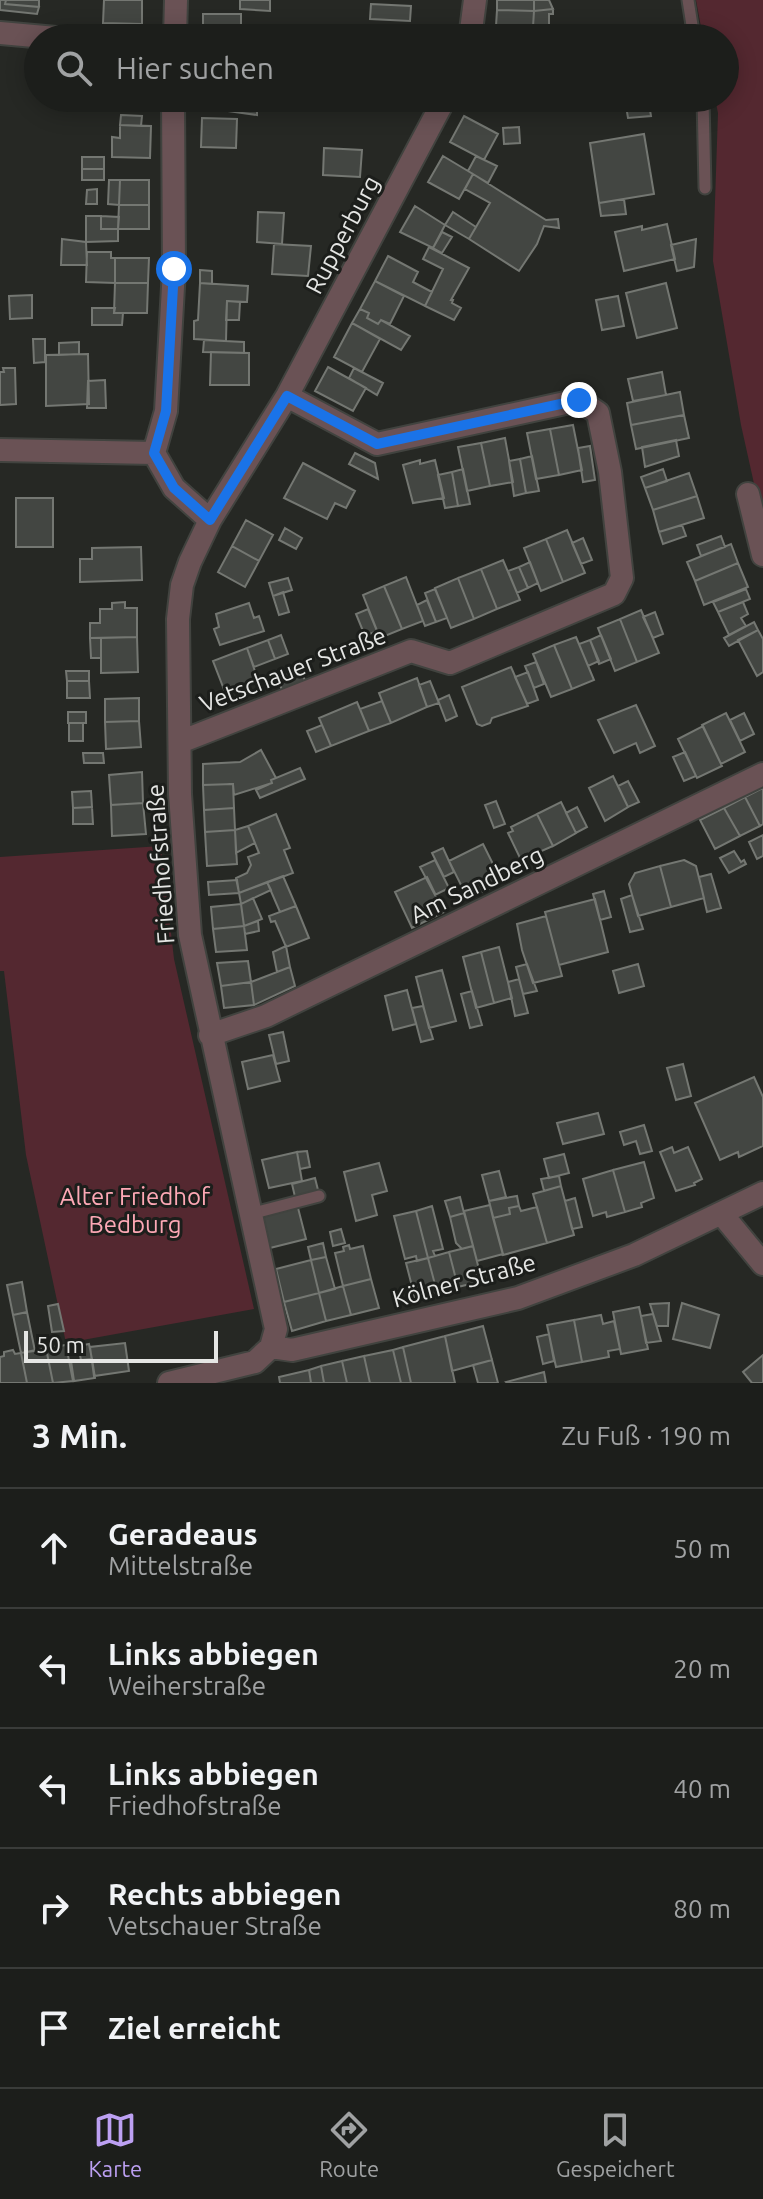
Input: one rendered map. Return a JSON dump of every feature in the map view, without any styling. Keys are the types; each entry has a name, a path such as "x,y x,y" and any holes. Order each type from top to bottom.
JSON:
{"street":[{"path":"175,24 176,0"},
{"path":"472,24 475,0"},
{"path":"0,33 24,35"},
{"path":"173,112 174,269 166,411 154,453 174,488 210,520"},
{"name":"Rupperburg","path":"287,396 438,112"},
{"name":"Friedhofstraße","path":"271,1347 276,1329 190,935 180,794 178,619 190,562 210,520 287,396"},
{"name":"Vetschauer Straße","path":"180,742 411,651 450,663 614,594 622,578 610,472 598,413 579,400 377,444 287,396"},
{"path":"0,450 154,453"},
{"path":"748,494 763,555"},
{"name":"Am Sandberg","path":"210,1035 266,1016 763,774"},
{"name":"Kölner Straße","path":"169,1383 255,1362 271,1347 292,1350 518,1298 634,1255 763,1193"},
{"path":"721,1213 763,1264"}],"lane":[{"path":"688,0 692,24"},
{"path":"703,112 705,188"},
{"path":"250,1214 319,1196"}],"green space":[{"path":"696,0 763,0 763,524 741,425 713,261 718,112 739,112 739,24 700,24"},
{"name":"Alter Friedhof Bedburg","path":"161,846 174,959 254,1309 66,1343 26,1155 4,971 0,971 0,857"}],"building":[{"path":"0,0 6,0 5,4 39,7 37,14 0,10"},
{"path":"6,0 39,0 39,7 5,4"},
{"path":"104,0 142,0 142,24 103,23"},
{"path":"240,0 270,0 270,11 240,9"},
{"path":"497,0 534,0 534,11 497,10"},
{"path":"534,0 549,0 553,9 534,11"},
{"path":"371,4 411,6 410,21 370,19"},
{"path":"553,9 553,14 549,14 549,24 533,24 534,11"},
{"path":"497,10 534,11 533,24 496,24"},
{"path":"203,14 241,14 241,24 203,24"},
{"path":"627,112 650,112 651,116 628,118"},
{"path":"121,115 142,116 141,126 120,125"},
{"path":"464,116 498,134 484,160 450,142"},
{"path":"202,118 237,119 236,148 201,147"},
{"path":"120,125 151,126 150,158 112,157 112,137 120,138"},
{"path":"519,127 520,143 504,144 503,128"},
{"path":"644,134 654,194 599,203 590,143"},
{"path":"324,148 362,150 360,177 323,175"},
{"path":"443,156 473,174 459,199 428,182"},
{"path":"476,156 497,166 488,183 468,171"},
{"path":"82,157 104,157 104,169 82,169"},
{"path":"82,169 104,169 104,180 82,180"},
{"path":"473,174 546,220 558,219 559,228 544,226 537,244 519,271 469,239 490,203 465,189"},
{"path":"109,180 120,180 119,205 108,204"},
{"path":"120,180 149,180 149,205 119,205"},
{"path":"97,189 97,204 86,204 87,190"},
{"path":"624,199 626,214 601,216 599,203"},
{"path":"119,205 149,205 149,229 118,229"},
{"path":"415,206 445,225 433,248 400,232"},
{"path":"258,212 284,213 282,244 257,242"},
{"path":"453,212 476,227 469,239 445,225"},
{"path":"86,216 101,216 101,229 118,229 118,241 86,242"},
{"path":"101,216 119,217 118,229 101,229"},
{"path":"667,224 675,259 624,271 615,232"},
{"path":"442,232 452,237 442,253 433,248"},
{"path":"62,239 86,242 87,265 61,265"},
{"path":"696,239 694,267 677,271 671,245"},
{"path":"274,244 311,246 308,276 272,274"},
{"path":"429,247 469,268 451,300 461,308 454,320 425,306 443,269 423,259"},
{"path":"87,252 111,252 111,258 115,258 115,283 86,282"},
{"path":"388,256 418,272 413,282 432,292 425,306 375,281"},
{"path":"115,258 149,258 148,283 115,283"},
{"path":"200,270 212,271 212,284 200,283"},
{"path":"375,281 404,296 390,324 381,320 378,324 367,318 369,313 360,309"},
{"path":"115,283 148,283 147,313 114,313"},
{"path":"200,283 248,286 247,302 227,301 226,341 194,339"},
{"path":"666,283 677,328 637,338 626,293"},
{"path":"32,295 32,318 10,319 9,296"},
{"path":"618,296 624,326 602,330 596,300"},
{"path":"227,301 240,302 239,320 226,320"},
{"path":"92,308 115,308 114,313 123,313 122,325 92,325"},
{"path":"360,309 369,313 367,318 378,324 381,320 410,336 401,350 352,323"},
{"path":"352,323 380,339 362,372 334,357"},
{"path":"33,339 45,339 45,362 34,363"},
{"path":"204,340 244,342 244,353 203,352"},
{"path":"79,342 79,354 59,355 59,343"},
{"path":"211,352 249,353 249,385 210,385"},
{"path":"88,354 89,404 46,406 46,355"},
{"path":"328,367 366,388 353,411 315,391"},
{"path":"3,368 15,368 16,404 0,405 0,372 4,372"},
{"path":"354,368 383,383 377,395 349,378"},
{"path":"662,372 666,395 633,401 628,379"},
{"path":"105,380 106,408 87,408 88,381"},
{"path":"680,392 684,415 631,425 627,403"},
{"path":"684,415 689,438 636,449 631,425"},
{"path":"573,425 582,470 559,475 550,429"},
{"path":"550,429 559,475 536,479 527,433"},
{"path":"505,438 513,482 490,486 481,443"},
{"path":"676,440 679,456 645,467 642,447"},
{"path":"481,443 490,486 467,491 458,447"},
{"path":"590,446 595,480 583,482 578,448"},
{"path":"355,453 375,463 378,479 349,464"},
{"path":"532,456 539,491 526,493 520,459"},
{"path":"520,459 526,493 514,496 509,461"},
{"path":"420,460 420,464 435,460 444,498 413,503 403,465"},
{"path":"303,463 355,491 346,508 335,503 327,519 284,498"},
{"path":"463,469 470,504 458,506 452,472"},
{"path":"663,469 667,481 645,488 641,477"},
{"path":"452,472 458,506 445,508 438,475"},
{"path":"689,473 697,496 653,510 645,488"},
{"path":"697,496 704,518 659,532 653,510"},
{"path":"16,498 53,498 53,547 16,547"},
{"path":"246,520 273,535 259,561 232,546"},
{"path":"682,525 686,536 663,544 659,532"},
{"path":"285,528 302,538 296,549 279,540"},
{"path":"567,530 585,573 563,582 546,539"},
{"path":"721,536 725,547 701,556 697,545"},
{"path":"583,538 592,560 581,564 572,543"},
{"path":"546,539 563,582 541,591 524,548"},
{"path":"731,544 738,563 695,581 687,562"},
{"path":"232,546 259,561 245,587 218,572"},
{"path":"141,547 142,580 80,582 80,559 92,559 92,548"},
{"path":"503,560 520,600 497,609 481,569"},
{"path":"530,562 538,583 528,588 519,567"},
{"path":"738,563 748,587 704,605 695,581"},
{"path":"519,567 528,588 517,593 508,571"},
{"path":"481,569 497,609 474,619 458,578"},
{"path":"406,577 423,621 402,629 384,586"},
{"path":"288,578 292,590 273,596 269,583"},
{"path":"458,578 474,619 451,628 435,588"},
{"path":"384,586 402,629 380,638 363,595"},
{"path":"435,589 447,618 436,622 425,593"},
{"path":"746,589 750,599 718,612 713,602"},
{"path":"283,592 289,612 279,615 273,596"},
{"path":"427,600 436,622 425,626 417,605"},
{"path":"125,602 125,608 137,608 137,637 90,638 90,623 100,623 100,609 112,609 112,603"},
{"path":"743,602 748,614 741,618 746,626 729,635 718,612"},
{"path":"249,603 254,618 259,616 264,631 220,645 214,629 219,627 216,614"},
{"path":"368,609 377,631 365,636 356,614"},
{"path":"641,610 659,653 637,662 620,619"},
{"path":"655,612 663,634 653,638 643,617"},
{"path":"620,619 637,662 615,671 598,628"},
{"path":"754,622 758,630 729,646 724,638"},
{"path":"758,630 763,639 763,672 757,676 738,640"},
{"path":"281,635 288,654 275,659 268,640"},
{"path":"601,635 611,659 599,664 590,640"},
{"path":"137,637 138,672 101,673 101,638"},
{"path":"576,637 594,680 572,689 554,645"},
{"path":"90,638 101,638 101,658 91,658"},
{"path":"268,640 275,659 254,667 247,648"},
{"path":"590,640 599,661 588,666 579,644"},
{"path":"554,645 572,689 551,697 533,654"},
{"path":"247,648 258,680 225,692 213,661"},
{"path":"536,662 544,684 534,688 525,666"},
{"path":"511,667 528,706 492,718 490,723 482,726 477,724 462,687"},
{"path":"301,669 305,681 282,690 277,678"},
{"path":"66,671 89,671 89,681 67,681"},
{"path":"528,672 538,700 527,704 515,677"},
{"path":"417,678 427,707 391,723 379,693"},
{"path":"67,681 89,681 90,698 67,698"},
{"path":"430,681 439,703 427,707 419,685"},
{"path":"449,695 457,716 446,721 438,700"},
{"path":"139,698 139,721 105,722 105,699"},
{"path":"382,701 391,723 369,731 360,709"},
{"path":"357,702 369,731 331,746 319,718"},
{"path":"636,705 655,746 640,753 636,743 614,753 598,720"},
{"path":"68,712 86,712 86,723 68,723"},
{"path":"726,713 745,752 721,764 702,725"},
{"path":"744,713 754,734 740,741 730,720"},
{"path":"139,721 141,747 106,749 105,722"},
{"path":"69,723 83,723 83,741 69,741"},
{"path":"322,725 331,746 316,752 307,731"},
{"path":"703,726 722,766 697,778 678,739"},
{"path":"261,750 276,778 271,780 272,783 234,795 233,784 203,785 203,764 240,762"},
{"path":"685,752 696,776 684,781 673,757"},
{"path":"83,753 103,753 104,763 84,763"},
{"path":"300,768 305,779 260,798 256,790"},
{"path":"142,772 143,803 111,805 109,775"},
{"path":"613,776 628,807 605,821 589,788"},
{"path":"628,781 639,802 628,807 618,786"},
{"path":"233,784 234,808 204,810 203,785"},
{"path":"763,788 763,824 760,826 745,797"},
{"path":"91,791 92,807 73,808 72,792"},
{"path":"745,797 760,826 740,836 724,808"},
{"path":"496,801 505,824 494,828 485,805"},
{"path":"561,802 576,833 553,846 537,814"},
{"path":"143,803 146,834 112,836 111,805"},
{"path":"92,807 93,824 73,824 73,808"},
{"path":"577,807 587,827 576,833 566,813"},
{"path":"234,808 235,830 205,832 204,810"},
{"path":"724,808 740,836 715,849 700,820"},
{"path":"276,814 290,848 284,850 293,873 239,893 236,878 247,873 251,865 248,857 259,853 248,826"},
{"path":"537,814 553,846 521,860 508,833 513,831 511,827"},
{"path":"248,826 255,843 236,853 235,830"},
{"path":"235,830 237,864 207,866 205,832"},
{"path":"763,835 763,856 757,859 749,842"},
{"path":"483,844 502,882 468,899 449,861"},
{"path":"443,848 454,872 444,877 432,853"},
{"path":"734,851 746,864 729,873 720,858"},
{"path":"435,860 449,888 435,895 420,867"},
{"path":"684,860 696,866 704,898 671,907 660,866"},
{"path":"660,866 671,907 638,916 629,884 635,873"},
{"path":"711,874 721,908 707,912 699,877"},
{"path":"283,876 296,906 280,912 267,882"},
{"path":"427,877 444,912 412,928 395,892"},
{"path":"237,880 239,893 209,895 208,882"},
{"path":"267,882 271,890 241,904 239,893"},
{"path":"604,891 611,917 600,920 593,894"},
{"path":"632,895 643,929 630,932 621,899"},
{"path":"253,898 262,919 244,926 241,904"},
{"path":"595,899 608,952 559,965 545,912"},
{"path":"241,904 244,926 213,929 211,907"},
{"path":"296,906 309,938 286,947 275,921 271,922 269,916"},
{"path":"546,916 562,976 533,983 517,924"},
{"path":"258,921 259,931 245,934 244,926"},
{"path":"244,926 247,950 216,952 213,929"},
{"path":"286,946 290,967 277,972 273,952"},
{"path":"499,947 512,998 494,1003 481,952"},
{"path":"481,952 494,1003 476,1008 463,957"},
{"path":"248,961 251,982 221,986 217,963"},
{"path":"527,964 537,991 523,994 516,967"},
{"path":"638,964 644,986 619,993 613,971"},
{"path":"290,967 295,986 254,1005 251,982"},
{"path":"442,970 456,1021 429,1028 416,977"},
{"path":"519,979 528,1013 515,1016 508,982"},
{"path":"251,982 254,1005 224,1008 221,986"},
{"path":"407,990 416,1024 393,1030 385,996"},
{"path":"472,991 482,1025 470,1028 461,994"},
{"path":"423,1006 433,1039 421,1042 412,1008"},
{"path":"283,1032 289,1061 276,1064 269,1035"},
{"path":"273,1055 280,1081 248,1089 242,1062"},
{"path":"683,1064 691,1096 676,1100 667,1068"},
{"path":"754,1077 763,1097 763,1146 739,1157 738,1152 720,1160 695,1103"},
{"path":"598,1113 604,1134 563,1144 557,1123"},
{"path":"644,1125 652,1151 640,1154 636,1141 624,1145 620,1132"},
{"path":"672,1147 674,1153 688,1147 702,1179 695,1185 676,1191 660,1152"},
{"path":"307,1151 310,1167 300,1169 297,1152"},
{"path":"297,1152 302,1181 269,1188 262,1160"},
{"path":"564,1154 569,1173 549,1178 544,1159"},
{"path":"644,1162 654,1198 641,1203 642,1207 625,1212 613,1170"},
{"path":"379,1163 387,1191 372,1195 377,1215 356,1221 344,1172"},
{"path":"613,1170 625,1212 607,1217 606,1212 593,1216 583,1179"},
{"path":"499,1171 506,1197 489,1201 482,1175"},
{"path":"559,1176 561,1186 544,1191 541,1179"},
{"path":"315,1178 319,1194 295,1197 292,1184"},
{"path":"561,1186 574,1235 547,1243 533,1194"},
{"path":"517,1196 519,1206 509,1208 510,1214 493,1218 489,1201"},
{"path":"460,1197 464,1213 450,1217 445,1201"},
{"path":"575,1198 582,1227 572,1229 565,1201"},
{"path":"297,1204 306,1239 270,1248 262,1214"},
{"path":"490,1205 503,1254 477,1261 464,1211"},
{"path":"432,1206 443,1249 433,1251 435,1256 428,1258 416,1211"},
{"path":"519,1206 521,1211 537,1207 547,1243 503,1255 493,1218 510,1214 509,1208"},
{"path":"416,1211 428,1258 417,1261 416,1256 405,1259 394,1216"},
{"path":"464,1213 473,1246 462,1249 456,1243 450,1217"},
{"path":"341,1229 345,1243 333,1246 330,1232"},
{"path":"323,1243 326,1257 311,1260 308,1247"},
{"path":"349,1245 350,1249 363,1246 371,1279 343,1286 335,1253 344,1251 343,1247"},
{"path":"473,1246 482,1281 458,1287 449,1252"},
{"path":"449,1252 458,1287 437,1292 428,1258"},
{"path":"326,1257 335,1289 319,1293 311,1260"},
{"path":"428,1258 437,1292 415,1298 406,1263"},
{"path":"311,1260 319,1293 284,1302 276,1269"},
{"path":"371,1279 379,1308 351,1315 343,1286"},
{"path":"22,1282 27,1312 13,1315 7,1285"},
{"path":"343,1286 351,1315 326,1321 319,1293"},
{"path":"319,1293 326,1321 292,1331 284,1302"},
{"path":"669,1303 668,1326 657,1326 650,1304"},
{"path":"682,1303 719,1315 710,1348 673,1339"},
{"path":"58,1304 64,1331 52,1332 48,1306"},
{"path":"639,1307 648,1349 621,1354 613,1312"},
{"path":"27,1312 35,1351 21,1353 13,1315"},
{"path":"653,1314 661,1341 646,1343 641,1316"},
{"path":"601,1315 603,1324 614,1321 620,1349 608,1351 609,1357 582,1362 574,1320"},
{"path":"574,1320 582,1362 556,1367 547,1325"},
{"path":"483,1326 492,1360 452,1371 445,1336"},
{"path":"549,1334 554,1361 543,1364 537,1337"},
{"path":"445,1336 455,1383 411,1383 403,1347"},
{"path":"125,1343 129,1371 94,1376 90,1347"},
{"path":"89,1344 92,1359 81,1360 78,1346"},
{"path":"66,1345 73,1381 53,1383 46,1348"},
{"path":"403,1347 411,1383 401,1383 393,1350"},
{"path":"46,1348 53,1383 27,1383 21,1353"},
{"path":"13,1350 15,1354 21,1353 27,1383 0,1383 0,1357 4,1356 4,1352"},
{"path":"393,1350 401,1383 370,1383 364,1356"},
{"path":"763,1355 763,1383 752,1383 743,1372"},
{"path":"364,1356 370,1383 347,1383 342,1361"},
{"path":"92,1359 95,1378 74,1381 71,1361"},
{"path":"492,1360 498,1383 478,1383 473,1365"},
{"path":"342,1361 347,1383 324,1383 321,1366"},
{"path":"321,1366 324,1383 311,1383 309,1370"},
{"path":"309,1370 311,1383 280,1383 279,1377"},
{"path":"544,1372 546,1383 506,1382"}],"route":[{"path":"174,269 166,411 154,453 174,488 210,520 287,396 377,444 579,400"}]}
